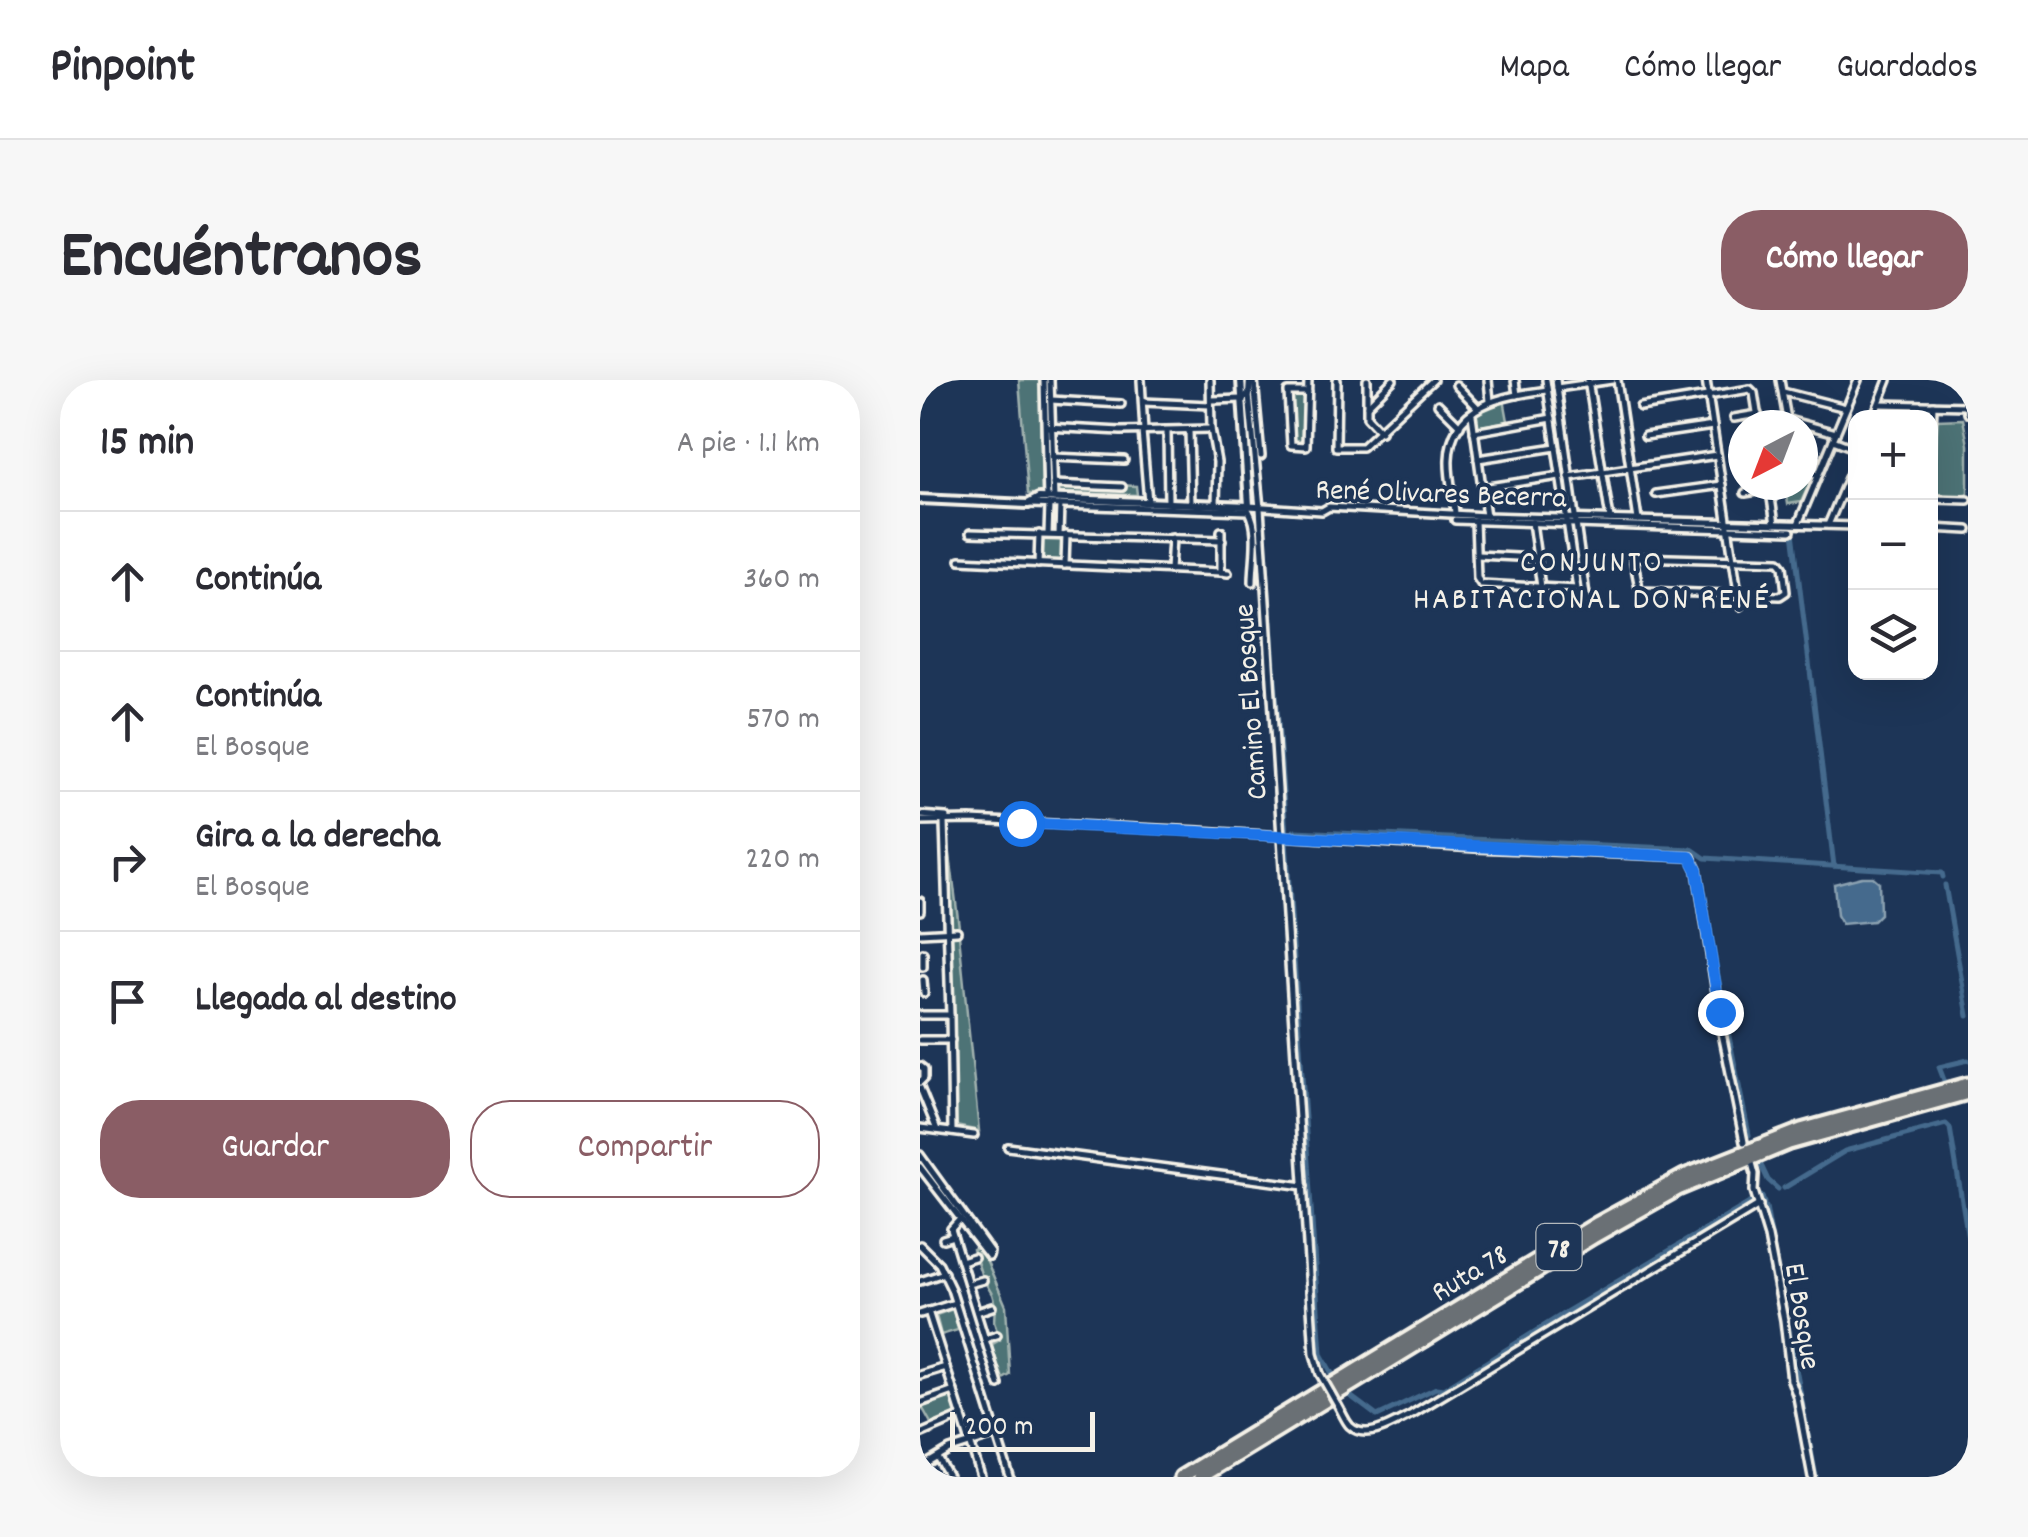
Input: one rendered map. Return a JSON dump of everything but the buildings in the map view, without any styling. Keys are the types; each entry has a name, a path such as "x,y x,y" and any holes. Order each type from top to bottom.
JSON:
{"highway":[{"name":"Ruta 78","path":"1181,1477 1598,1223 1684,1176 1790,1134 1968,1084"},
{"name":"Ruta 78","path":"1200,1477 1678,1189 1789,1143 1968,1093"}],"street":[{"path":"1047,380 1053,484 1048,534"},
{"path":"1047,380 1052,502 1063,535 1065,565"},
{"path":"1141,380 1148,502"},
{"path":"1210,380 1216,505"},
{"name":"Camino El Bosque","path":"1241,380 1260,508 1314,1354 1320,1374 1350,1426 1356,1430 1379,1430 1428,1404 1760,1205"},
{"name":"Camino El Bosque","path":"1249,506 1246,397 1252,380"},
{"name":"Camino El Bosque","path":"1252,380 1260,456"},
{"path":"1308,380 1308,392 1306,446 1292,445 1288,392 1308,392"},
{"path":"1337,380 1336,446 1365,447 1434,380"},
{"path":"1367,380 1367,417 1381,432"},
{"path":"1367,406 1393,380"},
{"path":"1488,380 1490,400"},
{"path":"1515,380 1517,395"},
{"path":"1546,380 1583,602"},
{"path":"1556,380 1576,521 1581,589"},
{"path":"1557,388 1614,380 1638,520"},
{"path":"1706,380 1740,606"},
{"path":"1780,380 1786,410"},
{"path":"1818,474 1858,380"},
{"path":"1876,410 1888,380"},
{"path":"1879,404 1968,408 1964,380"},
{"path":"1588,382 1610,519"},
{"path":"1456,386 1478,408"},
{"path":"1640,408 1750,388 1757,410"},
{"path":"1455,517 1449,459 1460,426 1490,400 1548,390"},
{"path":"1783,392 1846,408"},
{"path":"1143,402 1211,402 1246,397"},
{"path":"1050,400 1120,404"},
{"path":"1438,404 1460,426"},
{"path":"1933,406 1933,410"},
{"path":"1472,415 1486,516"},
{"path":"1474,432 1552,418"},
{"path":"1644,436 1712,426"},
{"path":"1048,427 1211,429"},
{"path":"1166,430 1168,503"},
{"path":"1189,431 1191,504"},
{"path":"1818,431 1848,443"},
{"path":"1478,460 1556,447"},
{"path":"1570,477 1717,455"},
{"path":"1052,457 1124,460"},
{"path":"1482,488 1560,476"},
{"path":"1828,525 1848,482"},
{"path":"1053,484 1122,487"},
{"path":"1107,501 1108,486"},
{"path":"1656,494 1722,486"},
{"path":"1562,490 1571,489"},
{"path":"1840,496 1848,496"},
{"name":"René Olivares Becerra","path":"920,499 1028,504 1036,499 1249,511 1255,540 1253,582"},
{"path":"1771,500 1775,524"},
{"path":"1798,524 1808,500"},
{"path":"1938,500 1968,500"},
{"name":"René Olivares Becerra","path":"1052,502 1148,502 1322,511 1329,507 1532,522 1848,526"},
{"name":"René Olivares Becerra","path":"1455,517 1567,521"},
{"path":"1474,520 1478,580 1484,585 1581,589"},
{"name":"René Olivares Becerra","path":"1576,521 1638,520 1791,531"},
{"path":"1532,522 1542,588"},
{"path":"1938,528 1968,530"},
{"path":"960,560 1224,572 1222,531"},
{"path":"970,532 1222,540"},
{"path":"1038,564 1039,534"},
{"path":"1170,570 1172,538"},
{"path":"1476,555 1537,558"},
{"path":"1632,556 1732,559 1779,561 1783,564 1786,590 1780,596 1640,590 1632,556"},
{"path":"920,818 1690,857 1697,870 1722,1038 1744,1142"},
{"path":"944,822 952,1132"},
{"path":"920,933 957,931"},
{"path":"920,1015 950,1014"},
{"path":"920,1040 950,1040"},
{"path":"920,1066 924,1069 921,1090 937,1130"},
{"path":"920,1128 974,1135"},
{"path":"1008,1147 1304,1186"},
{"path":"920,1155 990,1252 989,1256 920,1167"},
{"name":"El Bosque","path":"1752,1163 1754,1191 1784,1320 1791,1380 1812,1477"},
{"path":"960,1219 952,1227 953,1236 999,1384"},
{"path":"943,1239 953,1236"},
{"path":"922,1249 944,1274 956,1303 1010,1477"},
{"path":"961,1261 974,1257"},
{"path":"920,1281 944,1274"},
{"path":"958,1295 982,1280"},
{"path":"920,1314 956,1303"},
{"path":"977,1312 992,1308"},
{"path":"928,1311 981,1477"},
{"path":"977,1346 997,1335"},
{"path":"920,1375 946,1367"},
{"path":"920,1403 954,1392"},
{"path":"920,1434 962,1416"},
{"path":"920,1468 937,1457 996,1435"},
{"path":"937,1457 950,1477"}],"green space":[{"path":"1019,380 1039,380 1042,494 1028,494"},
{"path":"1549,380 1553,380 1569,486 1565,486"},
{"path":"1291,393 1306,394 1304,443 1294,443"},
{"path":"1504,399 1508,421 1476,427 1475,415 1484,406"},
{"path":"1963,419 1968,445 1968,496 1938,496 1938,420"},
{"path":"1057,482 1136,486 1137,495 1060,493"},
{"path":"1043,538 1064,539 1063,561 1042,560"},
{"path":"947,830 959,927 951,928 950,927"},
{"path":"959,935 979,1131 956,1126 950,936"},
{"path":"980,1245 1006,1306 1010,1375 1003,1379 991,1345 1000,1340 994,1322 995,1305 973,1249"},
{"path":"953,1309 958,1330 941,1335 936,1315"},
{"path":"952,1396 958,1415 932,1425 922,1407"}],"water":[{"path":"1873,877 1879,882 1880,914 1873,921 1842,924 1837,915 1834,884"}],"waterway":[{"path":"1263,511 1286,833"},
{"path":"1793,532 1834,866"},
{"path":"1294,831 1692,849 1705,858 1942,873 1943,877"},
{"path":"1286,840 1321,1354 1334,1377"},
{"path":"1945,885 1968,1016"},
{"path":"1704,898 1724,1009"},
{"path":"1725,1017 1749,1135"},
{"path":"1944,1080 1939,1067 1968,1060"},
{"path":"1784,1188 1845,1151 1946,1124 1950,1128 1968,1238"},
{"path":"1759,1161 1768,1180 1778,1189"},
{"path":"1762,1196 1764,1203"},
{"path":"1349,1395 1377,1416 1436,1388 1443,1389 1753,1201"},
{"path":"1766,1207 1816,1477"}],"district":[{"name":"CONJUNTO HABITACIONAL DON RENÉ","path":"1592,578"}],"route":[{"path":"1021,823 1690,857 1697,870 1720,1012"}]}
